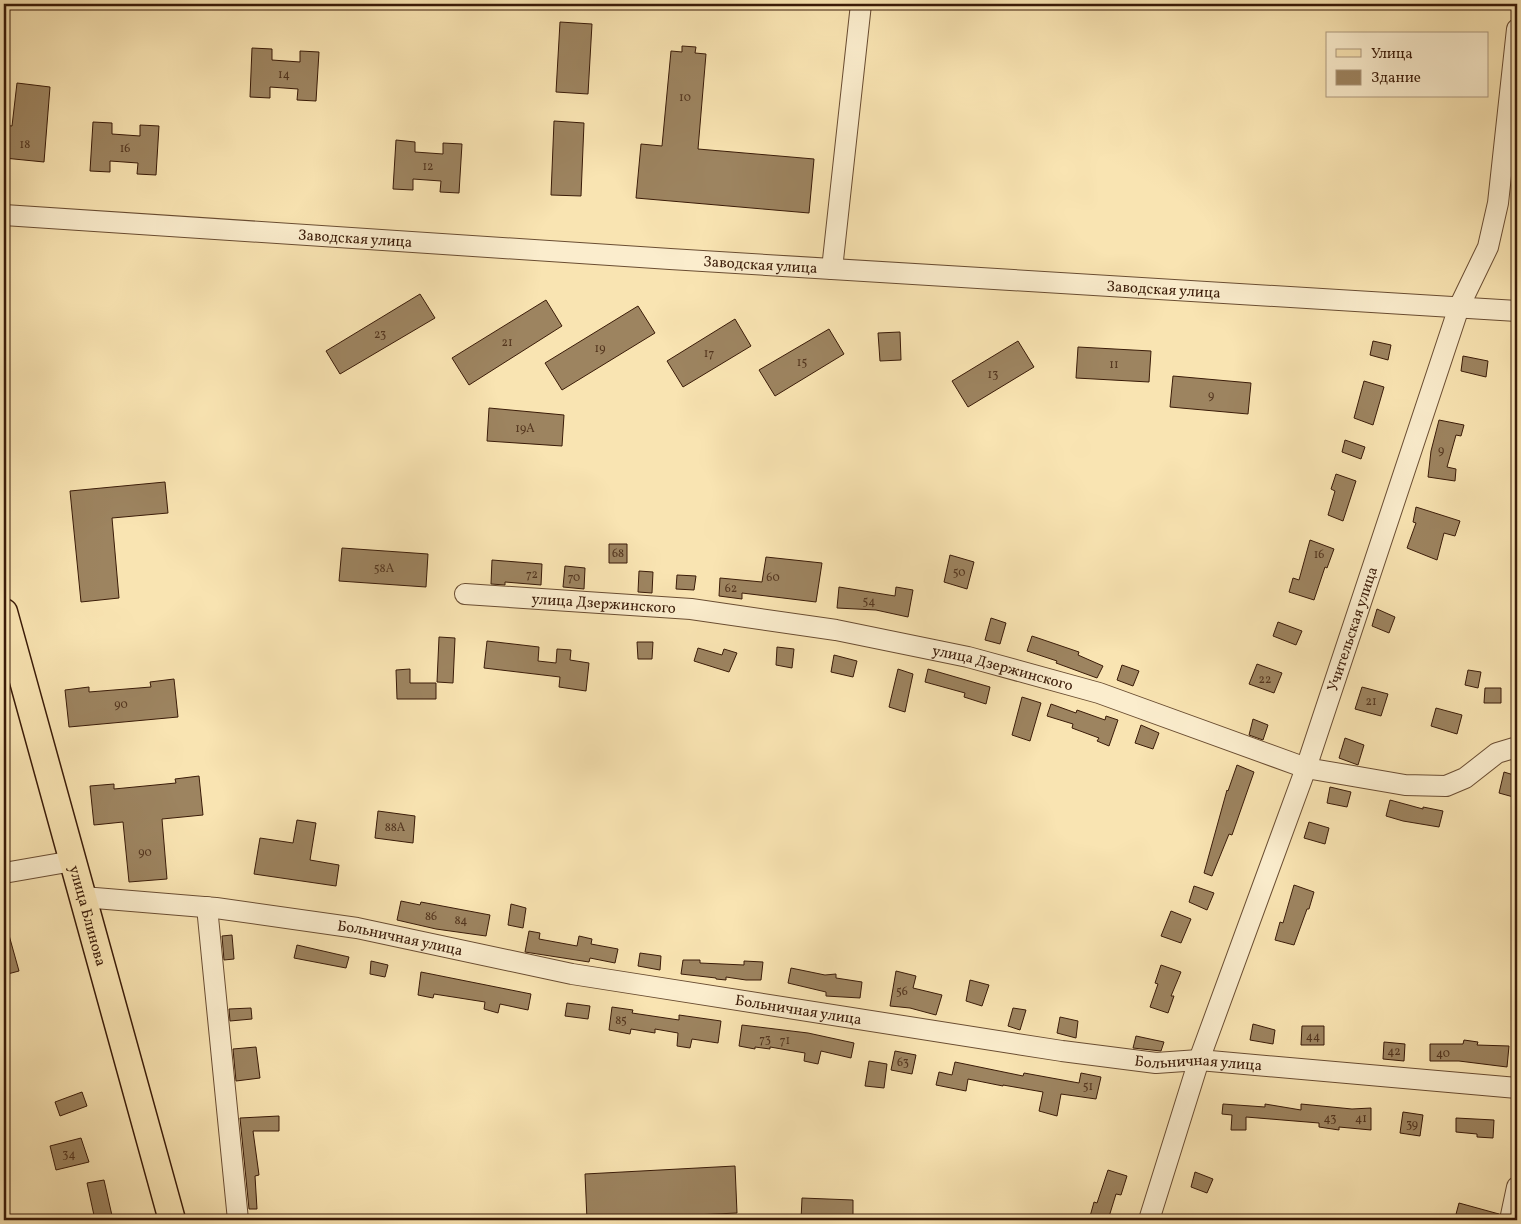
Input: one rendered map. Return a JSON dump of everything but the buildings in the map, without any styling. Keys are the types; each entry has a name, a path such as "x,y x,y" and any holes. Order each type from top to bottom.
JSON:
{"main road":[{"name":"улица Блинова","path":"4,612 172,1220"}],"street":[{"path":"832,269 861,4"},
{"name":"Учительская улица","path":"1149,1220 1199,1060 1306,768 1459,307 1488,247 1498,203 1517,29"},
{"name":"Заводская улица","path":"4,215 1517,311"},
{"name":"улица Дзержинского","path":"465,594 691,609 836,630 968,657 1099,693 1306,768 1405,784 1446,786 1465,778 1497,753 1517,747"},
{"path":"4,873 73,862"},
{"name":"Больничная улица","path":"83,897 207,907 357,928 572,974 1062,1051 1156,1063 1199,1060 1517,1088"},
{"path":"207,907 238,1220"},
{"path":"1510,1220 1517,1187"}]}
